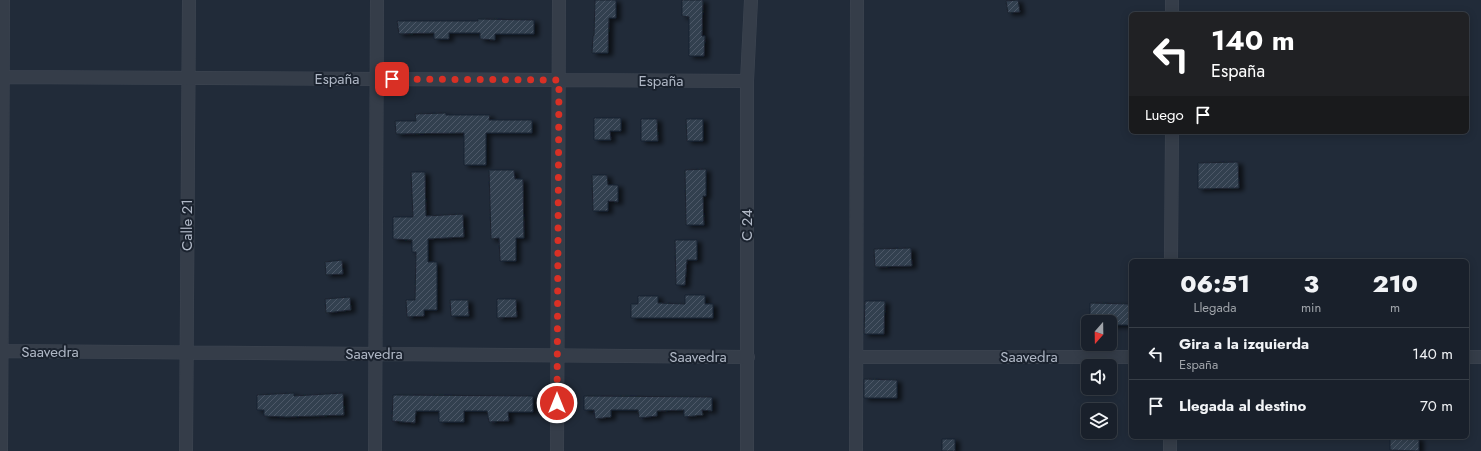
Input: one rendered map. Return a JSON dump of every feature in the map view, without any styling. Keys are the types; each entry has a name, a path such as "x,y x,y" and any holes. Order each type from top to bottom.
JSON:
{"street":[{"path":"1,451 1,77 3,0"},
{"name":"Calle 21","path":"186,451 189,0"},
{"path":"375,451 377,0"},
{"path":"557,451 559,0"},
{"name":"C 24","path":"748,451 747,81 750,0"},
{"path":"856,451 857,0"},
{"path":"1172,0 1172,12"},
{"name":"España","path":"1,77 747,81"},
{"path":"1171,259 1172,134"},
{"name":"Saavedra","path":"1,351 748,357"},
{"name":"Saavedra","path":"856,357 1129,357"},
{"path":"1469,357 1481,357"},
{"path":"1170,439 1170,451"}],"building":[{"path":"595,0 616,0 616,18 609,18 608,53 592,53"},
{"path":"682,0 703,0 702,36 705,36 704,56 689,56 689,17 682,16"},
{"path":"1018,0 1020,12 1008,13 1006,1"},
{"path":"478,19 534,20 534,34 495,34 495,40 480,39 480,33 449,33 449,39 434,39 434,33 399,34 397,21 478,21"},
{"path":"446,113 446,115 490,115 489,120 532,120 532,133 486,133 486,165 464,165 464,133 396,134 395,121 416,121 415,114"},
{"path":"594,118 621,118 621,131 610,131 611,140 594,140"},
{"path":"641,119 657,119 658,141 641,141"},
{"path":"686,119 703,119 703,141 687,141"},
{"path":"1238,162 1239,188 1198,189 1198,163"},
{"path":"706,169 706,196 703,196 704,225 686,225 685,170"},
{"path":"489,170 514,170 515,179 523,179 524,238 516,238 516,261 500,261 499,238 491,239"},
{"path":"411,172 425,172 426,216 463,214 464,237 428,239 428,262 437,262 437,310 424,310 424,316 407,317 406,300 415,300 416,252 412,252 412,240 393,239 393,217 413,217"},
{"path":"592,175 607,175 608,185 618,185 618,202 608,201 608,211 593,211"},
{"path":"675,240 697,240 697,260 687,260 685,285 676,285"},
{"path":"911,248 912,266 875,267 874,249"},
{"path":"342,260 343,274 326,275 325,262"},
{"path":"685,295 705,295 705,304 713,304 713,318 631,318 631,304 638,304 638,296 658,296 658,303 685,304"},
{"path":"350,297 351,310 326,313 325,299"},
{"path":"497,299 516,299 517,317 497,318"},
{"path":"450,300 468,300 469,316 451,316"},
{"path":"865,301 885,301 884,334 864,334"},
{"path":"1090,303 1129,304 1129,325 1117,325 1117,315 1090,315"},
{"path":"864,379 897,380 897,398 864,398"},
{"path":"294,393 294,396 343,393 344,415 287,417 264,416 264,410 257,410 257,395"},
{"path":"393,395 533,396 533,412 508,412 509,421 489,422 487,411 464,411 464,422 439,422 439,411 416,411 415,423 392,421"},
{"path":"584,396 712,397 712,411 702,410 703,415 684,417 684,410 657,411 657,416 639,418 638,410 611,410 611,417 595,419 594,410 584,410"},
{"path":"942,439 955,439 955,451 942,451"},
{"path":"1390,439 1419,439 1419,451 1390,450"}],"route":[{"path":"392,79 559,80 557,403"}]}
